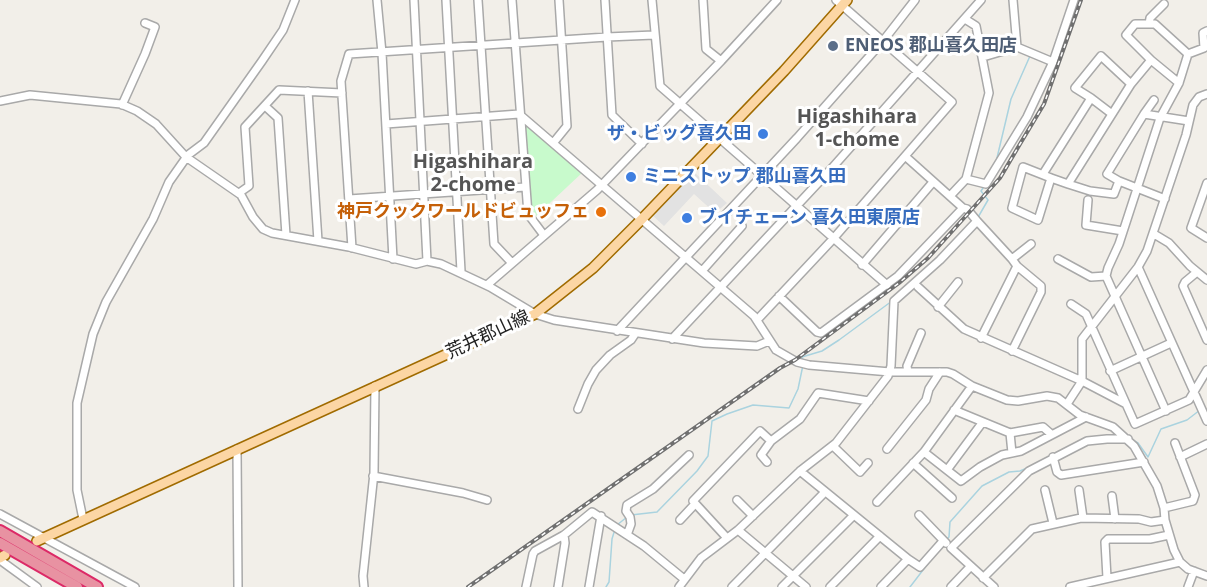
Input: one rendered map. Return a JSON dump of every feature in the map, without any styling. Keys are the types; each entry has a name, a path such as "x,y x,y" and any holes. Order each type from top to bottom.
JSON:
{"highway":[{"path":"0,531 97,587"},
{"path":"0,543 77,587"}],"main road":[{"name":"荒井郡山線","path":"41,539 536,314 593,268 642,219 784,71 842,2"}],"street":[{"path":"83,519 77,490 77,403 93,334 106,302 124,266 153,219 170,182 186,157 204,143 262,61 283,30 295,0"},
{"path":"377,0 393,259"},
{"path":"414,0 428,261"},
{"path":"446,0 461,272"},
{"path":"478,0 494,244 512,263"},
{"path":"512,0 528,214 543,234"},
{"path":"554,142 567,126 559,0"},
{"path":"605,0 612,115 642,144"},
{"path":"651,0 659,84 862,265 888,285"},
{"path":"703,0 706,49 721,61"},
{"path":"487,285 603,184 777,0"},
{"path":"617,331 762,176 882,41 915,0"},
{"path":"672,339 722,288 981,0"},
{"path":"1013,0 1017,47"},
{"path":"966,179 986,184 1027,117 1053,62 1074,0"},
{"path":"757,320 833,239 952,102 882,41 842,2"},
{"path":"1149,24 1150,18 1164,4"},
{"path":"950,196 966,179 989,98 989,85 976,26 965,19"},
{"path":"122,105 155,27 145,23"},
{"path":"1179,82 1151,60 1126,35 1135,24 1155,24 1188,54"},
{"path":"1188,54 1204,48 1203,33 1207,32"},
{"path":"352,248 341,81 349,54 448,49 607,36 654,35"},
{"path":"983,57 1017,47 1053,62"},
{"path":"1166,411 1106,276 1160,118 1179,82 1188,54"},
{"path":"1112,114 1075,88 1101,56 1131,84"},
{"path":"1068,184 1131,84 1151,60"},
{"path":"239,193 249,186 245,127 279,90 342,93"},
{"path":"308,91 318,241"},
{"path":"1067,404 1082,381 1082,339 1138,267 1154,234 1197,99 1207,94"},
{"path":"0,101 30,95 122,105 137,111 156,124 186,157 239,193 263,229 272,233 352,248 416,264 428,261 461,272 536,314 554,320 672,339 749,346 764,345 769,341"},
{"path":"1042,174 1091,98"},
{"path":"1154,100 1107,174 1165,199"},
{"path":"265,106 278,118 286,235"},
{"path":"386,124 519,114 722,288 757,320 769,341 780,352 804,364 890,372 953,374 972,386 1007,400 1052,397 1086,417 1113,427 1128,439 1157,486 1164,508 1164,520 1180,562 1188,569 1207,576"},
{"path":"1144,114 1189,121"},
{"path":"905,156 963,208 967,209 1017,266 1041,286 1041,292 1012,351"},
{"path":"1051,178 1038,220 1011,208 1023,167 1090,191 1114,194 1119,181"},
{"path":"862,265 933,182"},
{"path":"1207,183 1206,194 1191,228 1207,238"},
{"path":"349,199 525,187"},
{"path":"1088,200 1086,225 1123,231"},
{"path":"779,296 817,332 821,333 888,285 921,254 963,208"},
{"path":"679,587 701,558 738,530 800,471 833,446 887,379 890,372 893,302 940,260 977,221"},
{"path":"702,271 742,226"},
{"path":"1154,234 1169,243 1207,280"},
{"path":"1012,259 1031,244"},
{"path":"1058,259 1091,277 1106,276"},
{"path":"981,338 1017,266"},
{"path":"1138,267 1207,421"},
{"path":"1197,272 1183,286 1207,340"},
{"path":"938,307 958,282"},
{"path":"918,286 964,329 1082,381 1126,404"},
{"path":"1071,304 1086,314 1135,424 1189,400 1207,370"},
{"path":"579,409 596,370 610,354 631,340 634,333"},
{"path":"908,372 907,366 921,333"},
{"path":"1110,371 1172,343"},
{"path":"887,449 926,400 929,389 940,372"},
{"path":"364,587 363,576 373,476 375,386"},
{"path":"877,502 924,452 972,386"},
{"path":"767,462 761,455 771,441 801,419 818,393 869,401"},
{"path":"954,410 1010,433 1043,427 1051,434"},
{"path":"924,452 961,481 1002,454 1021,451 1086,417"},
{"path":"947,470 982,423"},
{"path":"727,538 693,501 760,430 771,441"},
{"path":"1010,433 1012,453"},
{"path":"951,548 1029,471 1087,441 1128,439"},
{"path":"1164,508 1191,502 1195,495 1175,444"},
{"path":"1180,457 1207,444"},
{"path":"833,446 860,472 868,464"},
{"path":"237,449 238,587"},
{"path":"627,535 632,525 626,511 627,505 653,489 689,454"},
{"path":"1053,457 1057,472 1061,475 1144,462"},
{"path":"913,463 952,498"},
{"path":"800,471 920,567 944,541"},
{"path":"373,476 487,500"},
{"path":"1045,490 1053,523"},
{"path":"1079,490 1083,518"},
{"path":"732,587 825,492"},
{"path":"1112,496 1115,519"},
{"path":"737,500 753,516"},
{"path":"680,520 695,504"},
{"path":"526,587 533,554 564,535 588,513 594,512 684,579"},
{"path":"0,514 41,539 135,587"},
{"path":"782,587 854,515"},
{"path":"919,515 970,567 994,587"},
{"path":"588,587 601,516"},
{"path":"983,578 1028,531 1053,523 1083,518 1151,522 1164,520"},
{"path":"738,530 806,587"},
{"path":"558,587 565,543 564,535"},
{"path":"1107,578 1105,542 1108,539 1150,539 1169,535"},
{"path":"830,587 880,536"},
{"path":"2,558 37,587"},
{"path":"881,587 908,559"},
{"path":"1070,587 1180,562"},
{"path":"951,587 970,567"},
{"path":"1188,587 1194,571"}],"green space":[{"path":"523,122 583,172 535,217 531,212"}],"shaded area":[{"path":"694,172 727,203 715,213 694,194 664,226 652,215"}],"waterway":[{"path":"996,162 1011,99 1030,56"},
{"path":"977,219 988,200 981,191 985,185"},
{"path":"803,360 802,357 822,351 839,340 892,301"},
{"path":"631,515 657,512 697,471 708,456 712,421 753,405 789,408 798,389 803,365"},
{"path":"1131,439 1138,443 1148,457 1161,429 1187,420 1200,410"},
{"path":"1087,438 1118,435"},
{"path":"1042,461 1051,456"},
{"path":"947,539 950,522 982,486 1009,472 1027,468"},
{"path":"617,525 627,517"},
{"path":"606,587 609,582 612,539 615,529"},
{"path":"910,587 933,557"}],"railway":[{"path":"468,587 780,368 795,360 899,283 928,258 1000,178 1044,104 1081,0"}],"place":[{"name":"ENEOS 郡山喜久田店","path":"833,46"},
{"name":"ザ・ビッグ喜久田","path":"763,134"},
{"name":"ミニストップ 郡山喜久田","path":"631,177"},
{"name":"神戸クックワールドビュッフェ","path":"601,212"},
{"name":"ブイチェーン 喜久田東原店","path":"687,218"}],"district":[{"name":"Higashihara 1-chome","path":"857,128"},
{"name":"Higashihara 2-chome","path":"473,174"}]}
